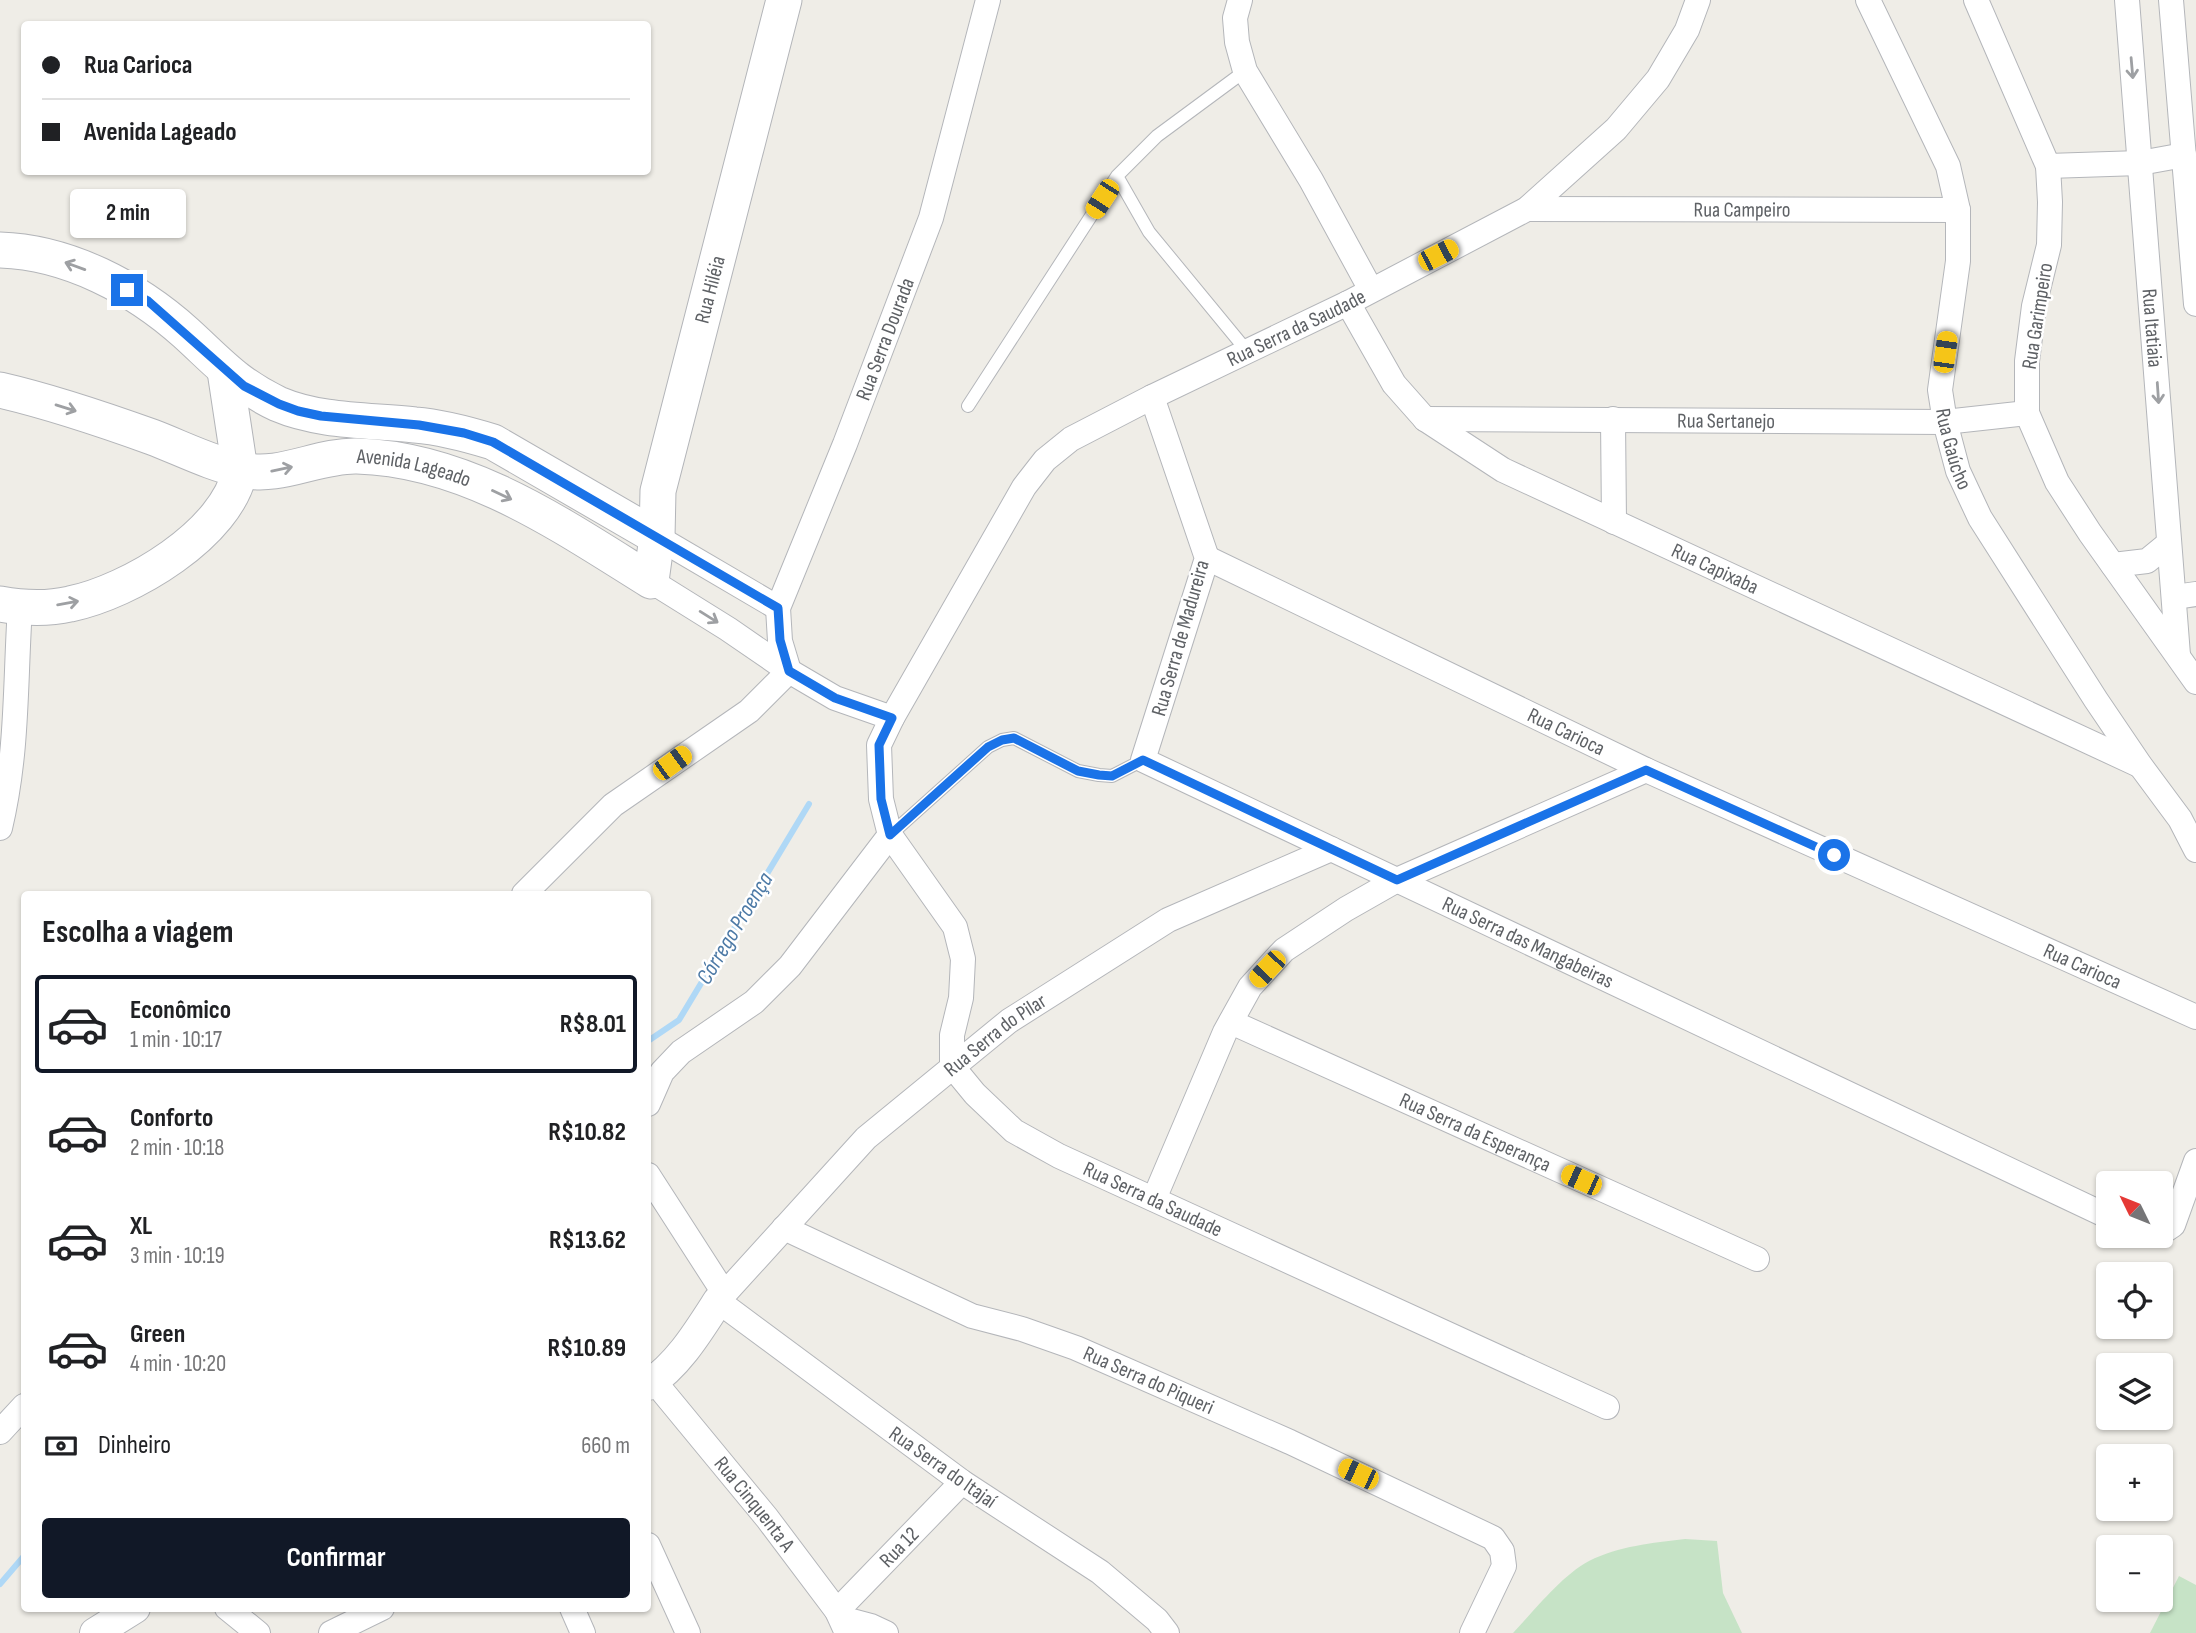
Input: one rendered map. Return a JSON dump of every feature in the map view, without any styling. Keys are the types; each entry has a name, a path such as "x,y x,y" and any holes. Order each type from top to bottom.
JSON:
{"main road":[{"name":"Rua Hiléia","path":"651,582 657,537 658,491 784,0"},
{"name":"Avenida Lageado","path":"0,250 20,250 50,258 106,279 148,301 244,386 298,411 321,416 419,425 464,433 493,442 657,537"},
{"path":"10,606 69,605 117,590 154,570 217,517 228,502 240,470 225,370"},
{"name":"Avenida Lageado","path":"0,390 103,419 240,470 268,472 314,461 354,456 385,458 460,476 540,513 584,537 651,582"}],"street":[{"name":"Rua Serra Dourada","path":"789,671 780,640 778,608 845,444 931,218 988,0"},
{"path":"1240,0 1236,18 1237,42 1245,71 1311,180 1371,290"},
{"name":"Rua Serra da Saudade","path":"892,718 1024,487 1045,460 1071,439 1348,303 1527,209 1616,129 1658,79 1687,30 1698,0"},
{"name":"Rua Gaúcho","path":"1868,0 1948,166 1958,210 1958,261 1940,390 1958,471 1980,518 2140,765 2180,819 2196,850"},
{"name":"Rua Garimpeiro","path":"1976,0 2048,166 2049,245 2034,306 2026,361 2027,414 2057,482 2196,682"},
{"name":"Rua Itatiaia","path":"2127,0 2169,543 2185,595 2178,656"},
{"path":"2171,0 2196,304"},
{"path":"2048,166 2140,163 2184,155"},
{"name":"Rua Campeiro","path":"1527,209 1958,210"},
{"name":"Rua Capixaba","path":"1348,303 1394,384 1424,419 1503,470 2140,765"},
{"name":"Rua Serra de Madureira","path":"1143,760 1207,558 1152,397"},
{"name":"Rua Sertanejo","path":"1424,419 1945,422 2027,414"},
{"path":"1613,419 1614,522"},
{"name":"Avenida Lageado","path":"657,537 778,608"},
{"path":"2113,565 2147,561 2169,543"},
{"name":"Rua Carioca","path":"1207,558 1646,770 2196,1017"},
{"name":"Avenida Lageado","path":"651,582 728,629 789,671"},
{"path":"0,828 10,783 15,739 10,606"},
{"path":"527,891 613,805 749,711 789,671 835,698 892,718 879,745 881,799 890,835 955,927 963,958 961,998 952,1035 952,1066"},
{"name":"Rua Serra das Mangabeiras","path":"1143,760 2096,1211"},
{"path":"1154,1199 1231,1022 1250,987 1284,950 1346,909 1397,880 1646,770"},
{"path":"651,1097 662,1072 681,1052 754,1002 790,966 890,835"},
{"name":"Rua Serra do Pilar","path":"721,1297 866,1138 1009,1021 1168,920 1331,849"},
{"name":"Rua Serra da Esperança","path":"1231,1022 1757,1259"},
{"name":"Rua Serra da Saudade","path":"952,1066 975,1094 1014,1131 1059,1156 1607,1408"},
{"path":"2174,1222 2196,1161"},
{"path":"651,1180 721,1297 688,1347 651,1383"},
{"name":"Rua Serra do Piqueri","path":"784,1228 972,1315 1076,1348 1290,1442 1493,1538 1502,1551 1504,1566 1472,1633"},
{"name":"Rua Serra do Itajaí","path":"721,1297 962,1482 1100,1572 1157,1620 1167,1633"},
{"name":"Rua Cinquenta A","path":"651,1383 767,1518 841,1620"},
{"path":"0,1432 21,1409"},
{"name":"Rua 12","path":"841,1620 962,1482"},
{"path":"651,1552 688,1633"},
{"path":"95,1633 129,1612"},
{"path":"232,1612 258,1633"},
{"path":"331,1633 374,1612"},
{"path":"841,1620 871,1626 886,1633"}],"lane":[{"path":"968,406 1117,176 1157,136 1245,71"},
{"path":"1117,176 1149,232 1247,352"},
{"path":"890,835 988,747 1002,740 1014,738 1078,771 1099,775 1112,776 1143,760"}],"green space":[{"path":"1685,1539 1717,1541 1723,1593 1742,1633 1513,1633 1558,1584 1589,1561 1624,1549"},
{"path":"2179,1576 2196,1585 2196,1633 2150,1633 2161,1612 2173,1612 2173,1588"}],"waterway":[{"name":"Córrego Proença","path":"651,1039 679,1020 809,804"},
{"name":"Córrego Proença","path":"0,1584 21,1560"}],"route":[{"path":"127,290 148,301 244,386 279,404 321,416 419,425 464,433 493,442 778,608 780,640 789,671 835,698 892,718 879,745 881,799 890,835 988,747 1014,738 1078,771 1099,775 1112,776 1143,760 1397,880 1646,770 1834,855"}]}
